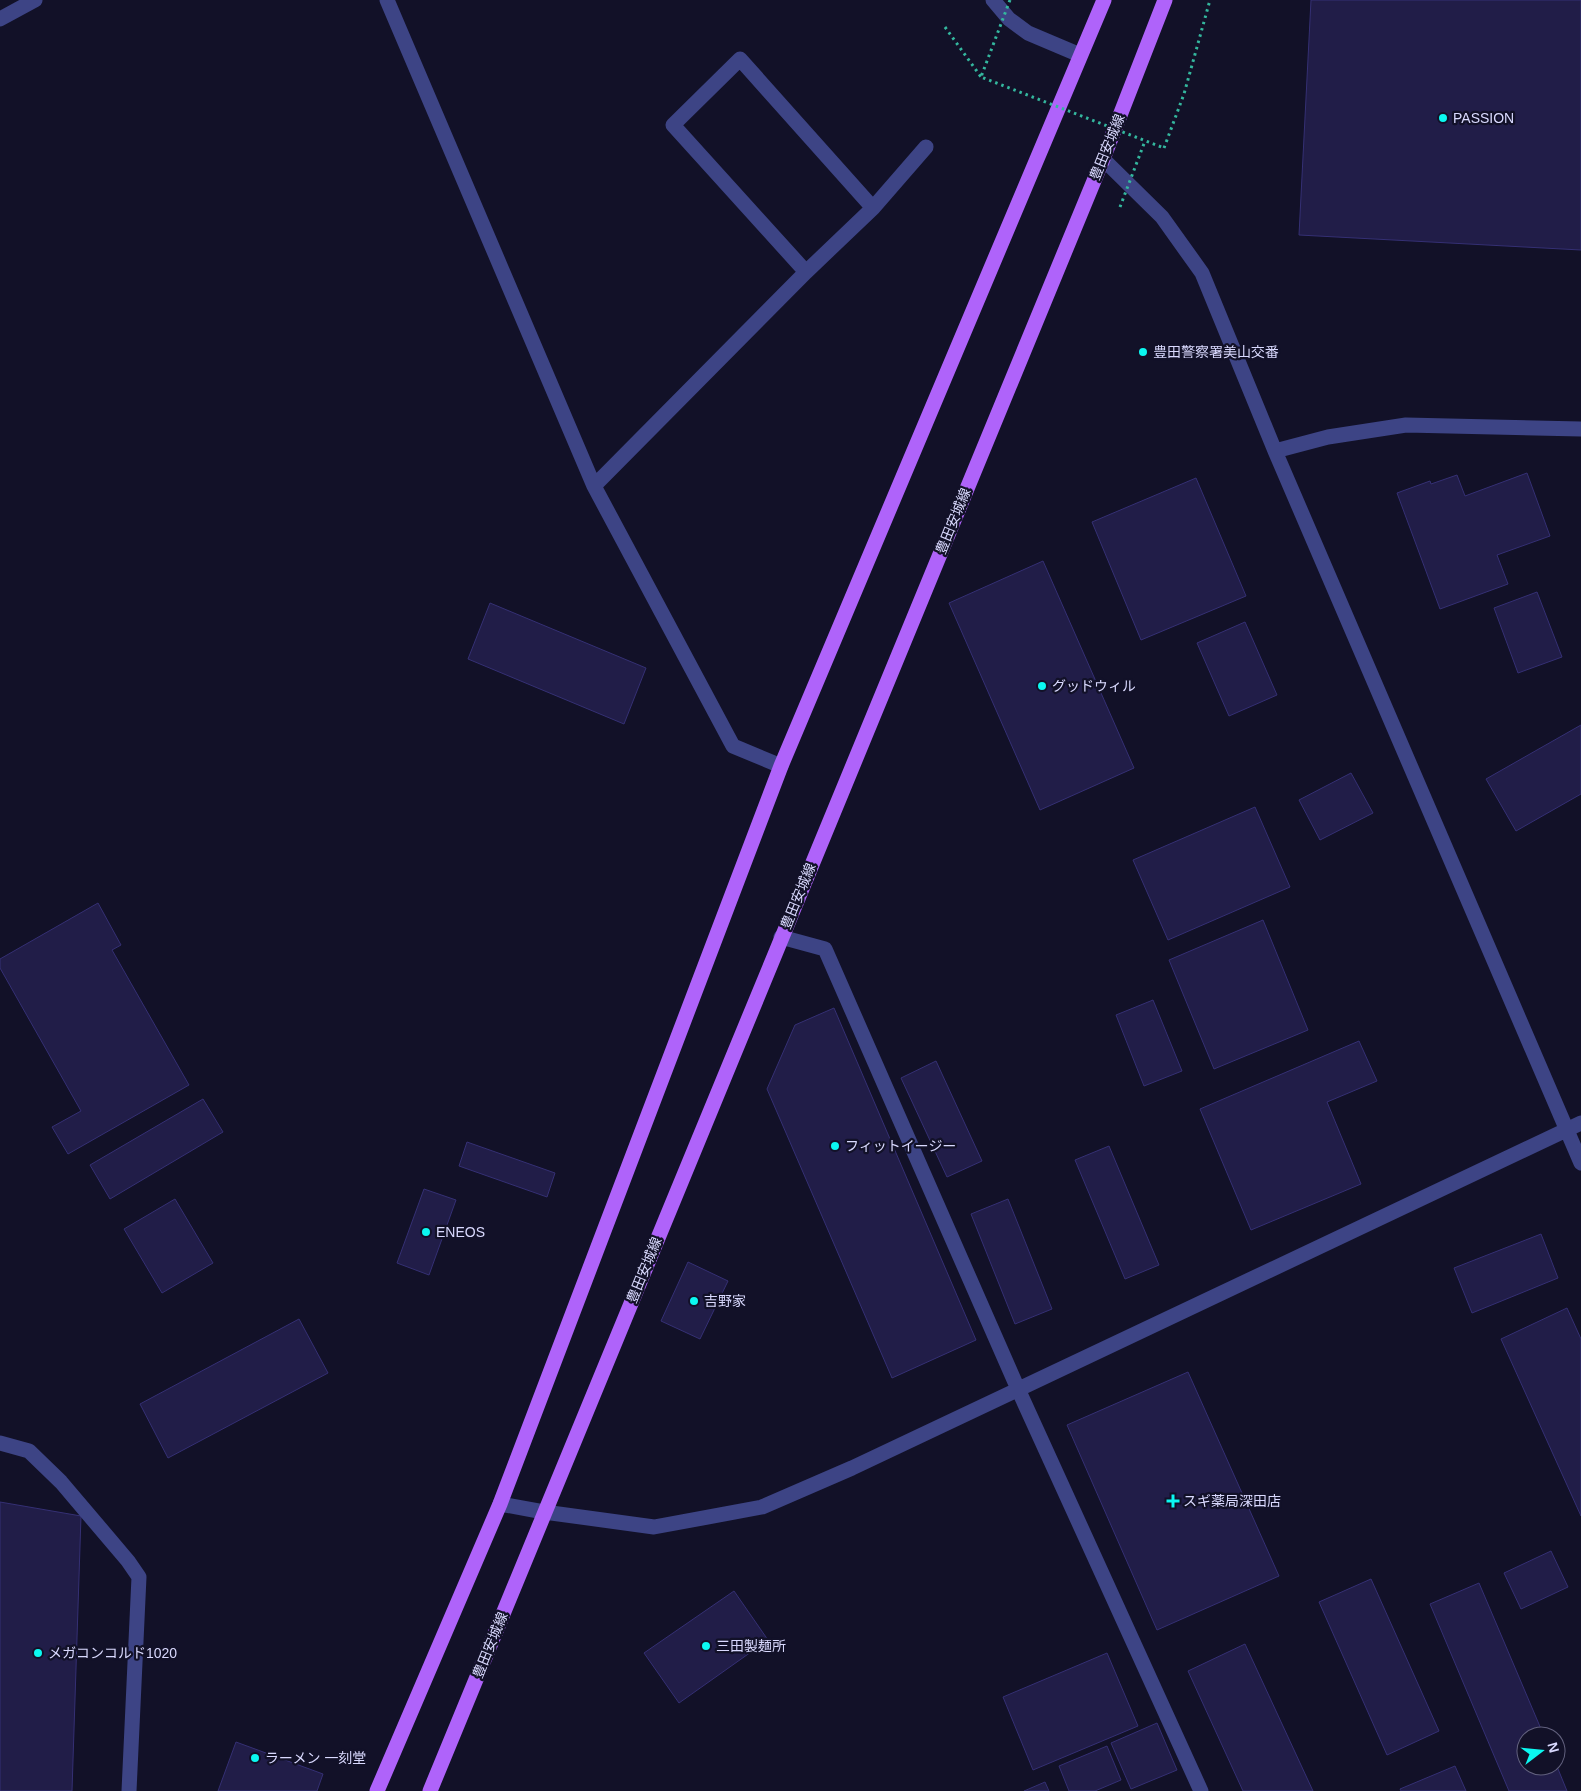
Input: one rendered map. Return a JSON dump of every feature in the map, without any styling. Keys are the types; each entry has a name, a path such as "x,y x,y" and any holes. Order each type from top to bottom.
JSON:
{"main road":[{"path":"377,1791 500,1504 781,766 1104,0"},
{"name":"豊田安城線","path":"430,1791 1103,159 1165,0"}],"street":[{"path":"0,19 35,0"},
{"path":"387,0 594,486 734,746 781,766"},
{"path":"993,0 1009,18 1028,34 1080,56"},
{"path":"806,272 673,125 740,59 872,208"},
{"path":"594,486 872,208 926,147"},
{"path":"1103,159 1162,217 1202,273 1275,450 1581,1163"},
{"path":"1275,450 1328,438 1406,425 1581,429"},
{"path":"782,937 825,949 1018,1389 1201,1791"},
{"path":"500,1504 654,1527 762,1507 852,1468 1581,1123"},
{"path":"0,1443 29,1452 61,1482 128,1560 139,1577 129,1791"}],"path":[{"path":"981,77 1010,0"},
{"path":"945,27 981,77 1164,148 1184,94 1210,0"},
{"path":"1120,207 1145,141"}],"building":[{"name":"PASSION","path":"1311,0 1581,0 1581,250 1299,235"},
{"path":"1527,473 1550,536 1497,555 1508,584 1440,609 1397,493 1430,481 1431,484 1457,475 1465,496"},
{"path":"1196,478 1246,596 1141,640 1092,522"},
{"name":"グッドウィル","path":"1043,561 1134,768 1040,810 949,603"},
{"path":"1537,592 1562,657 1518,673 1494,608"},
{"path":"490,603 646,668 624,724 468,659"},
{"path":"1245,622 1277,695 1229,716 1197,643"},
{"path":"1581,725 1581,794 1516,831 1486,779"},
{"path":"1351,773 1373,813 1320,840 1299,800"},
{"path":"1255,807 1290,887 1168,940 1133,860"},
{"path":"98,903 121,945 112,950 189,1085 68,1154 52,1127 81,1111 0,968 0,959"},
{"path":"1263,920 1308,1030 1214,1069 1169,960"},
{"path":"1153,1000 1182,1071 1144,1086 1116,1015"},
{"path":"834,1008 976,1340 892,1378 767,1089 795,1025"},
{"path":"1359,1041 1377,1081 1327,1102 1361,1184 1251,1230 1200,1109"},
{"path":"936,1061 982,1161 947,1177 901,1078"},
{"path":"203,1099 223,1132 110,1199 90,1165"},
{"path":"467,1142 555,1173 547,1197 459,1166"},
{"path":"1109,1146 1159,1265 1125,1279 1075,1160"},
{"name":"ENEOS","path":"424,1189 456,1200 429,1275 397,1263"},
{"path":"175,1199 213,1263 162,1293 124,1229"},
{"path":"1008,1199 1052,1309 1015,1324 971,1214"},
{"path":"1541,1234 1558,1278 1472,1313 1454,1268"},
{"name":"吉野家","path":"688,1262 728,1281 700,1339 661,1321"},
{"path":"1567,1308 1581,1339 1581,1516 1501,1339"},
{"path":"299,1319 328,1373 168,1458 140,1404"},
{"name":"スギ薬局深田店","path":"1188,1372 1279,1576 1157,1630 1067,1425"},
{"name":"メガコンコルド1020","path":"0,1502 81,1516 72,1791 0,1791"},
{"path":"1551,1551 1568,1587 1521,1609 1504,1573"},
{"path":"1371,1579 1439,1731 1387,1755 1319,1602"},
{"path":"1479,1583 1540,1726 1516,1726 1516,1776 1561,1776 1567,1791 1509,1791 1430,1604"},
{"name":"三田製麺所","path":"734,1591 768,1640 679,1703 644,1653"},
{"path":"1245,1644 1313,1791 1243,1791 1188,1671"},
{"path":"1107,1653 1138,1726 1033,1770 1003,1697"},
{"path":"1157,1723 1177,1770 1131,1789 1111,1743"},
{"name":"ラーメン 一刻堂","path":"236,1742 323,1774 317,1791 218,1791"},
{"path":"1107,1746 1121,1780 1095,1791 1069,1791 1059,1766"},
{"path":"1455,1766 1466,1791 1401,1791 1400,1789"},
{"path":"1045,1782 1049,1791 1024,1791"}],"place":[{"name":"PASSION","path":"1443,118"},
{"name":"豊田警察署美山交番","path":"1143,352"},
{"name":"グッドウィル","path":"1042,686"},
{"name":"フィットイージー","path":"835,1146"},
{"name":"ENEOS","path":"426,1232"},
{"name":"吉野家","path":"694,1301"},
{"name":"スギ薬局深田店","path":"1173,1501"},
{"name":"三田製麺所","path":"706,1646"},
{"name":"メガコンコルド1020","path":"38,1653"},
{"name":"ラーメン 一刻堂","path":"255,1758"}]}
